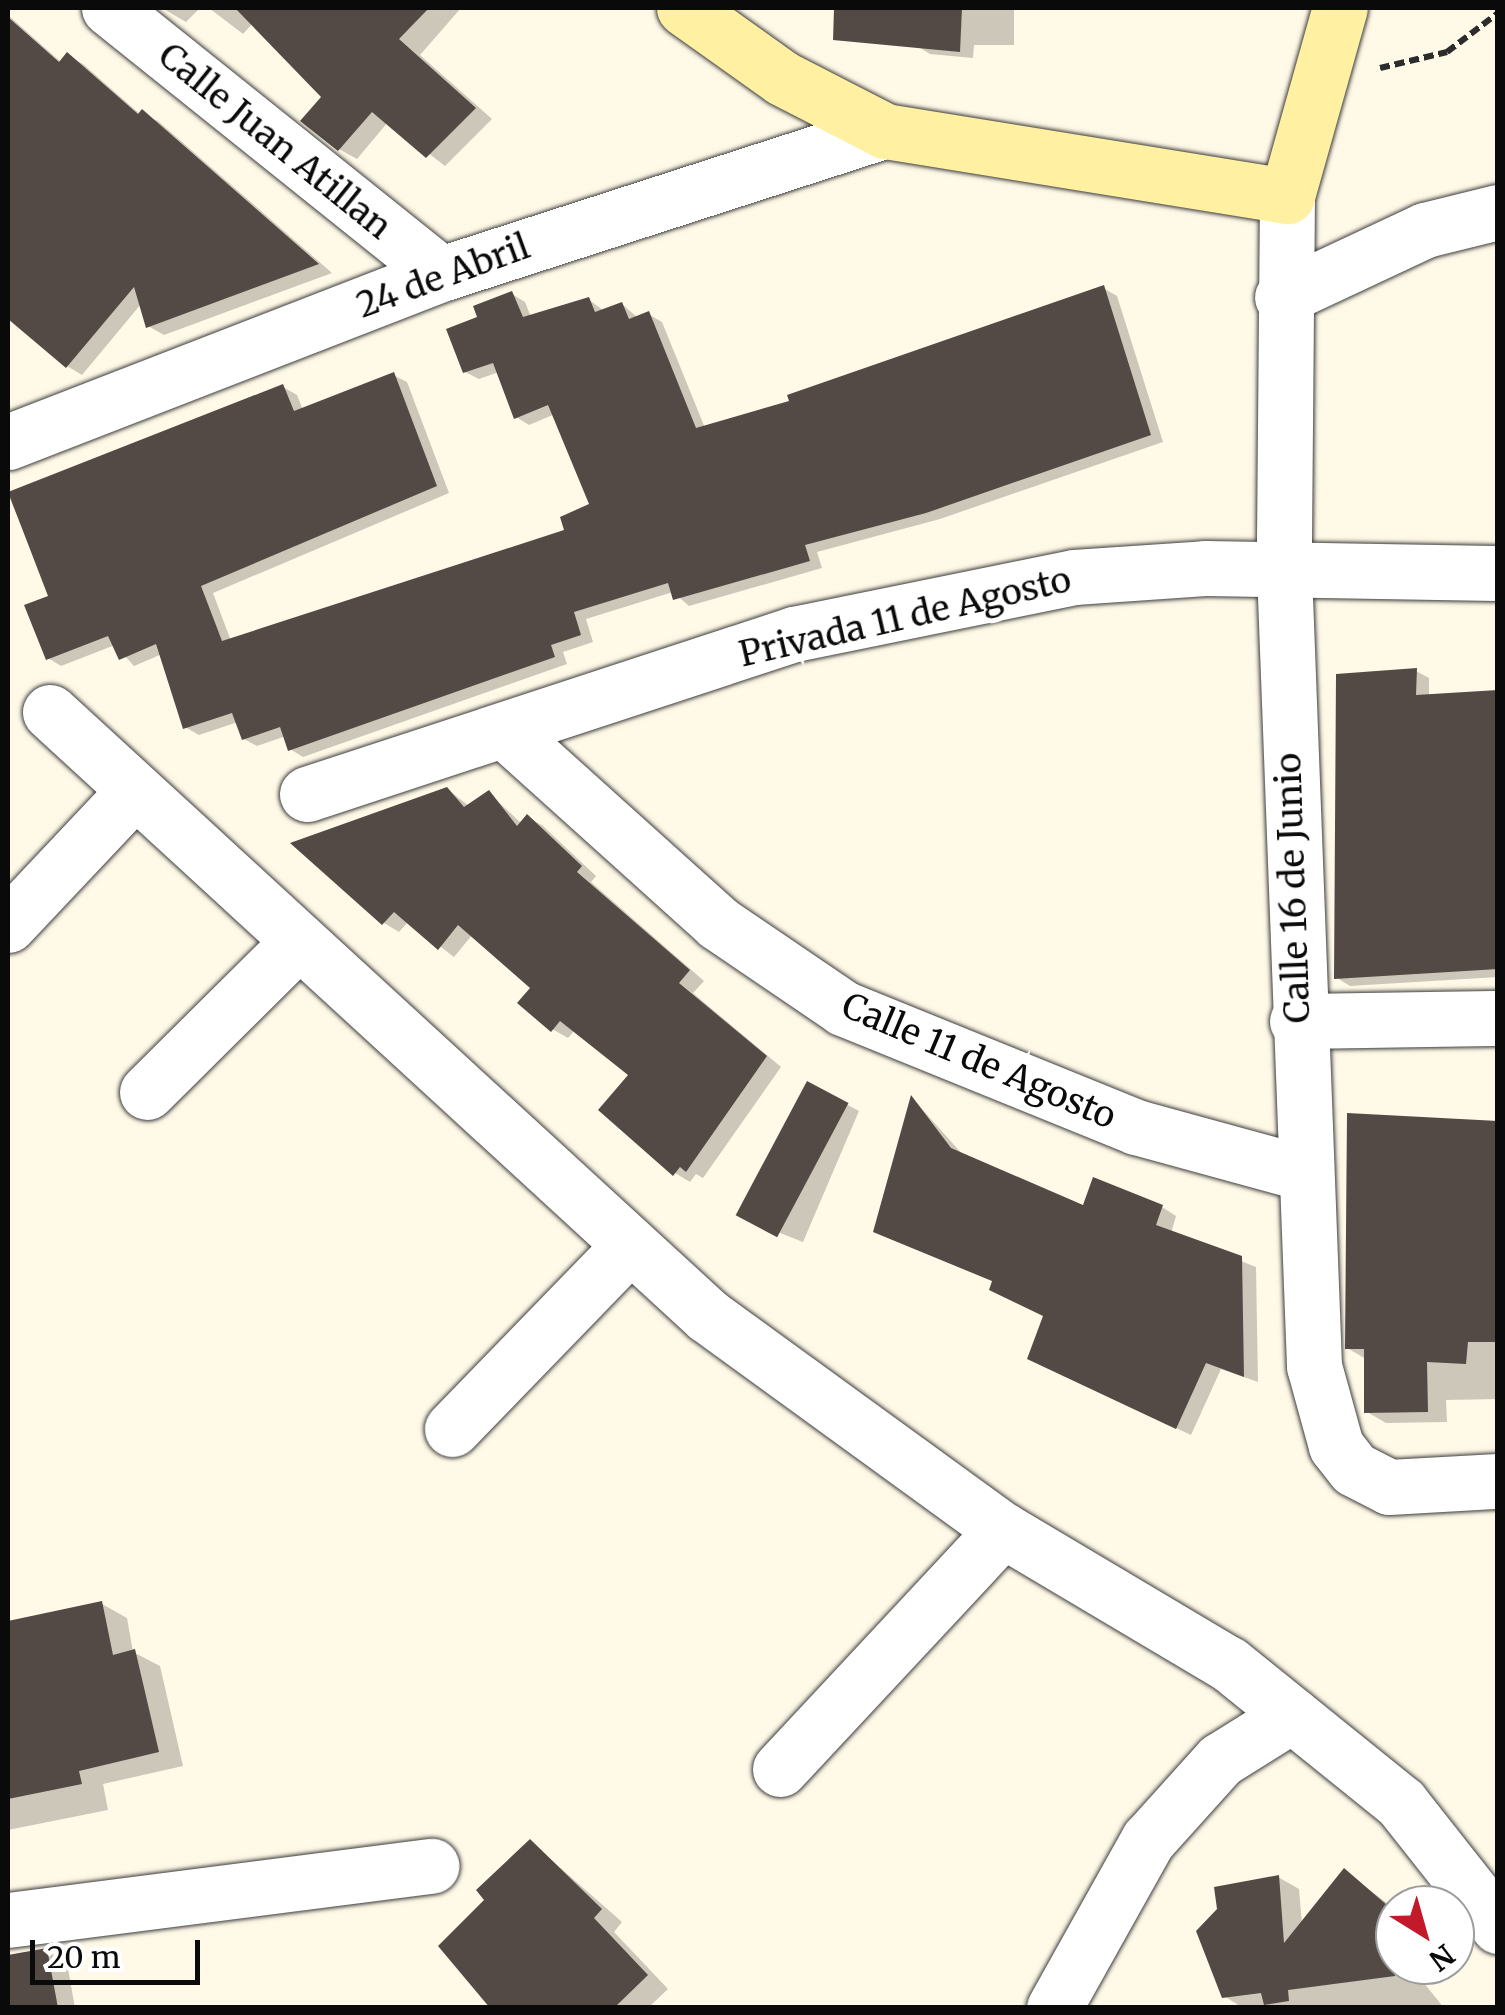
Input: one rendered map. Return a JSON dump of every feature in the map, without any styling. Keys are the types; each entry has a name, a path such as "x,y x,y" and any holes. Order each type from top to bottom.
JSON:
{"street":[{"name":"Calle Juan Atillan","path":"109,8 441,274"},
{"path":"684,8 782,78 885,131 1287,196 1340,8"},
{"name":"24 de Abril","path":"8,442 441,274 885,131"},
{"name":"Calle 16 de Junio","path":"1287,196 1282,297 1284,570 1297,1021 1314,1366 1336,1446 1354,1468 1389,1487 1498,1480"},
{"path":"1282,297 1426,230 1498,212"},
{"name":"Privada 11 de Agosto","path":"307,794 794,634 1074,577 1205,568 1498,573"},
{"path":"50,712 708,1316 1002,1530 1229,1664 1402,1804 1498,1926"},
{"name":"Calle 11 de Agosto","path":"506,731 718,923 843,1008 1136,1127 1304,1173"},
{"path":"8,925 135,790"},
{"path":"147,1092 300,941"},
{"path":"1297,1021 1498,1018"},
{"path":"452,1429 630,1245"},
{"path":"780,1769 1002,1530"},
{"path":"1054,2008 1148,1840 1220,1760 1292,1714"},
{"path":"8,1920 432,1866"}],"path":[{"path":"1324,64 1388,69 1432,56 1498,13"}],"building":[{"path":"235,8 429,8 399,39 476,108 426,158 372,112 338,151 300,121 321,97"},
{"path":"834,8 962,8 960,52 833,40"},
{"path":"8,17 59,62 67,52 138,114 142,109 319,264 146,328 134,287 66,368 8,319"},
{"path":"1104,285 1151,435 926,513 805,545 810,561 673,600 668,583 574,612 581,635 551,645 555,657 288,751 280,727 242,740 232,713 183,729 156,644 119,660 108,636 46,660 24,605 48,596 8,492 283,384 294,411 394,372 437,486 201,586 222,641 564,530 560,517 589,504 548,405 514,419 493,363 463,373 446,329 477,317 473,306 512,291 523,317 589,297 595,312 622,302 629,319 649,311 696,428 789,401 787,395"},
{"path":"1417,668 1416,695 1498,690 1498,969 1334,979 1336,674"},
{"path":"447,787 464,807 489,790 517,826 527,814 582,866 577,872 690,970 679,983 767,1056 686,1172 680,1167 673,1176 598,1110 628,1075 560,1021 551,1032 517,1003 530,988 458,925 438,950 394,912 382,925 290,843"},
{"path":"807,1081 848,1103 777,1237 736,1215"},
{"path":"911,1095 951,1148 1083,1205 1093,1177 1163,1205 1156,1225 1242,1256 1244,1377 1206,1363 1176,1429 1027,1359 1043,1316 989,1290 992,1281 873,1232"},
{"path":"1347,1113 1498,1121 1498,1342 1468,1342 1466,1364 1427,1362 1428,1412 1364,1413 1364,1349 1345,1349"},
{"path":"102,1601 113,1655 135,1649 159,1752 79,1771 82,1784 8,1799 8,1621"},
{"path":"530,1839 602,1909 594,1918 648,1975 614,2008 490,2008 438,1946 484,1900 476,1890"},
{"path":"1344,1868 1375,1895 1375,1979 1288,1990 1289,2001 1264,2005 1261,1993 1222,1998 1196,1931 1217,1909 1214,1887 1279,1875 1284,1943"},
{"path":"47,1948 58,2008 8,2008 8,1955"}]}
